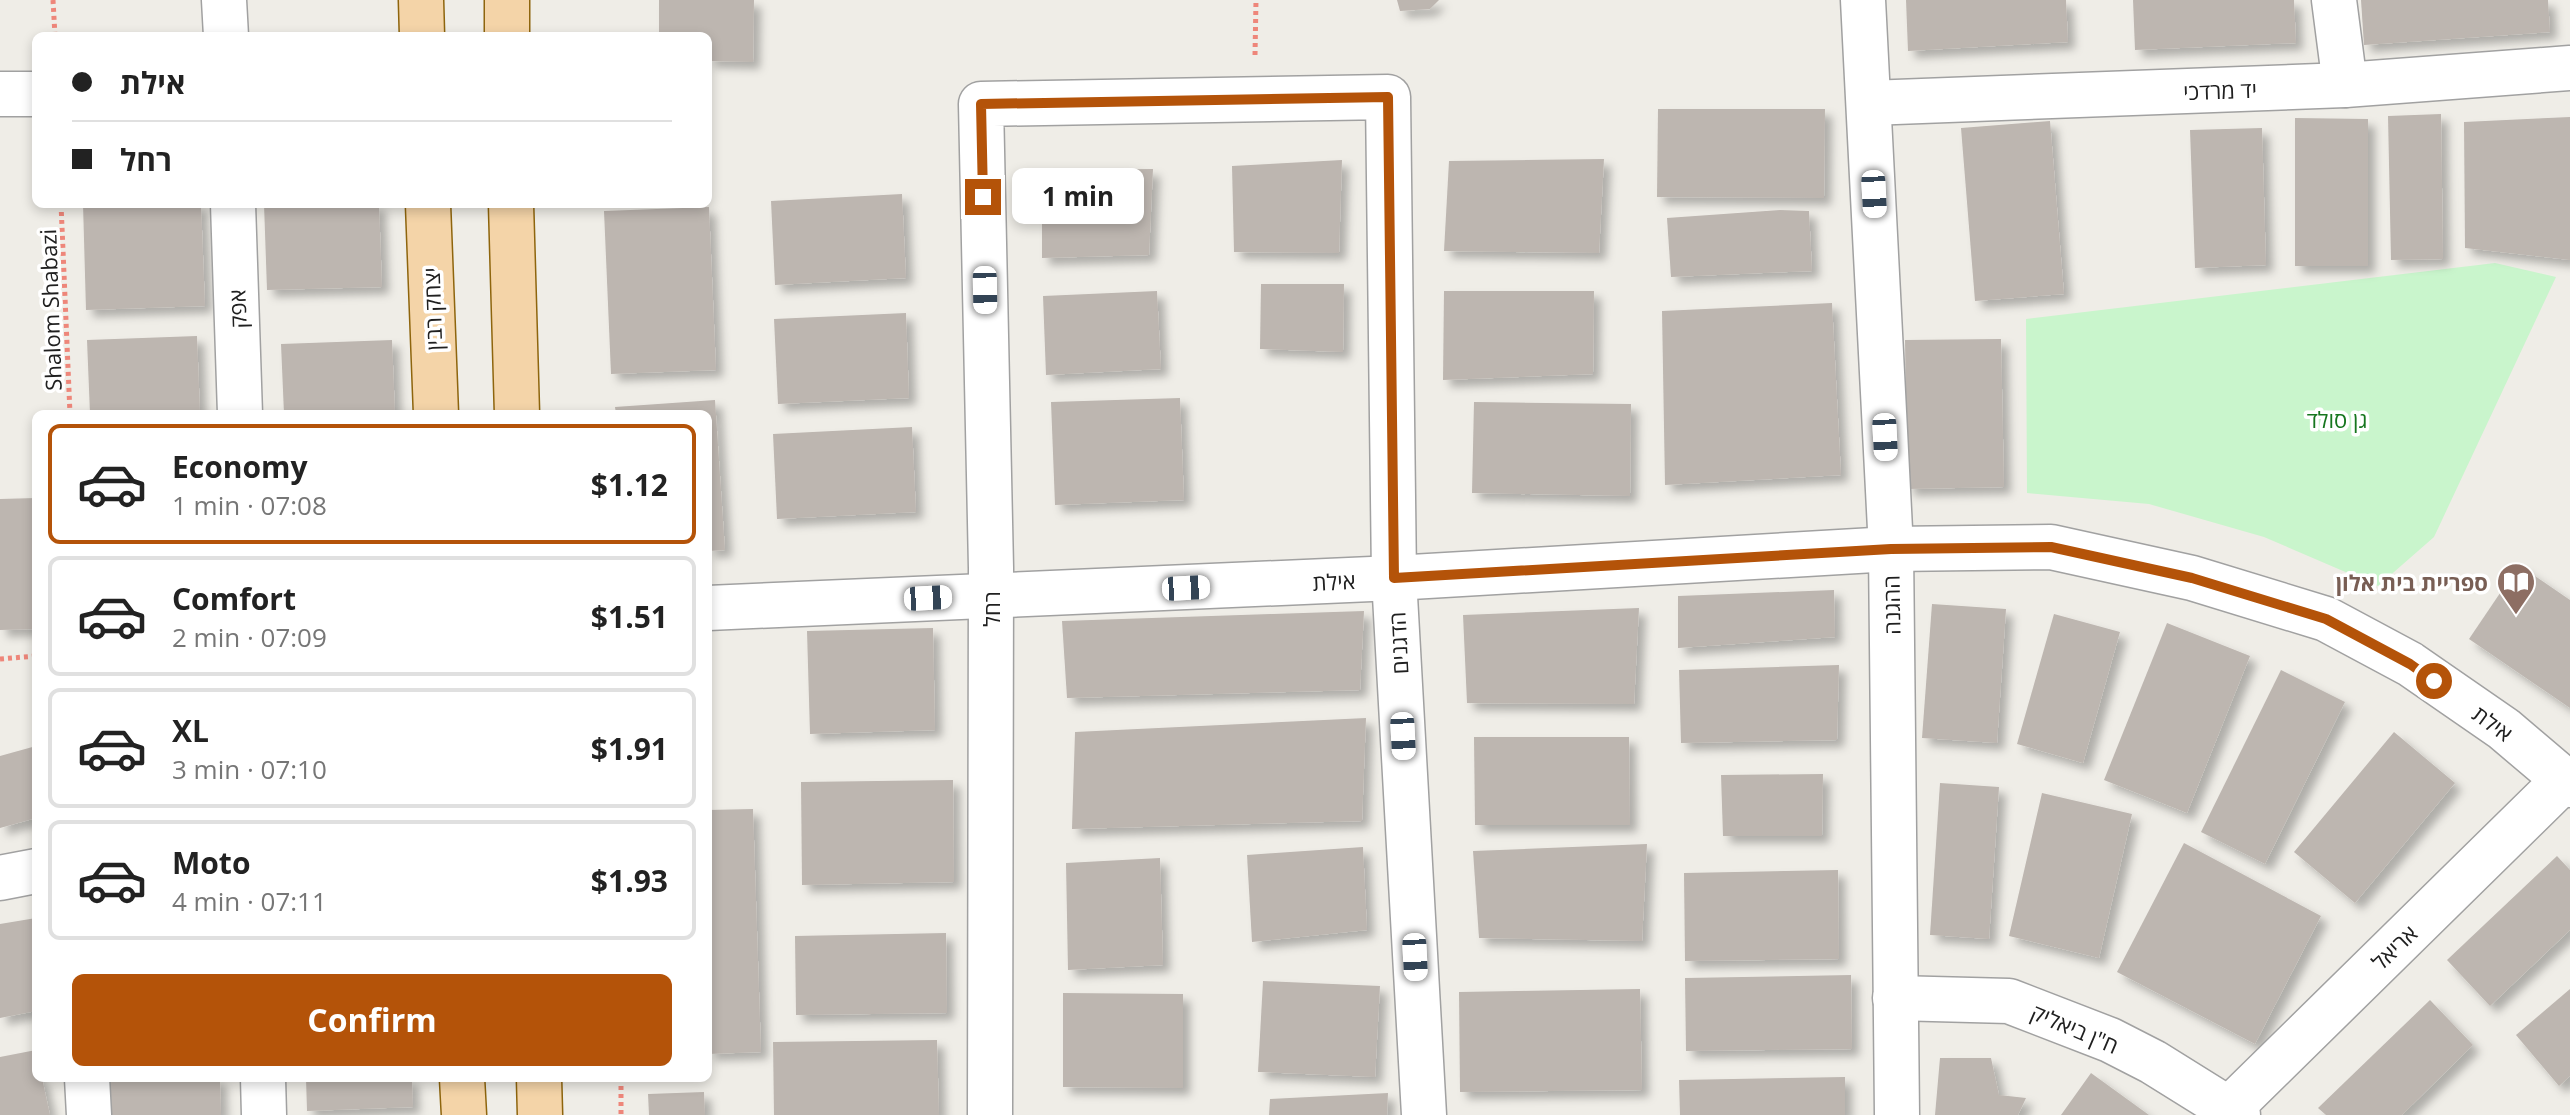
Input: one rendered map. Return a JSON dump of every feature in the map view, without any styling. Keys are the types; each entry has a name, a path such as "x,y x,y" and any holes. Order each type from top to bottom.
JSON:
{"main road":[{"path":"421,0 422,32"},
{"path":"507,0 507,32"},
{"name":"יצחק רבין","path":"428,208 436,410"},
{"path":"511,208 517,410"},
{"path":"462,1082 464,1115"},
{"path":"539,1082 540,1115"}],"street":[{"path":"224,0 226,32"},
{"name":"ההגנה","path":"1863,0 1891,549 1897,1115"},
{"path":"2334,0 2345,85"},
{"name":"יד מרדכי","path":"1869,103 2345,85 2570,68"},
{"path":"0,94 32,94"},
{"name":"הדגנים","path":"981,104 1388,97 1394,578 1424,1115"},
{"name":"רחל","path":"981,104 991,595 990,1115"},
{"name":"אפק","path":"233,208 240,410"},
{"name":"אילת","path":"712,608 1394,578 1891,549 2051,547 2192,578 2326,619 2410,664 2504,729 2568,782"},
{"name":"אריאל","path":"2230,1113 2568,782"},
{"path":"0,878 32,872"},
{"name":"ח\"ן ביאליק","path":"1895,998 2009,1001 2110,1040 2153,1062 2230,1113"},
{"path":"87,1082 89,1115"},
{"path":"263,1082 264,1115"}],"path":[{"path":"53,0 55,32"},
{"name":"Shalom Shabazi","path":"61,208 70,410"},
{"path":"0,659 32,656"},
{"path":"621,1082 621,1115"}],"green space":[{"name":"גן סולד","path":"2495,263 2556,277 2434,537 2378,586 2264,537 2149,504 2027,493 2026,319"}],"building":[{"path":"659,0 754,0 753,62 712,61 712,32 659,32"},
{"path":"1397,0 1439,0 1430,9 1400,11"},
{"path":"1906,0 2066,0 2068,42 1908,51"},
{"path":"2133,0 2294,0 2296,43 2135,50"},
{"path":"2361,0 2548,0 2550,32 2364,45"},
{"path":"1658,109 1825,109 1824,198 1657,197"},
{"path":"2441,114 2443,259 2391,260 2388,116"},
{"path":"2570,117 2570,260 2465,248 2464,122"},
{"path":"2295,118 2368,119 2368,266 2295,266"},
{"path":"2050,121 2064,294 1975,301 1961,128"},
{"path":"2262,128 2266,265 2195,268 2190,130"},
{"path":"1604,159 1599,253 1444,251 1449,161"},
{"path":"1342,160 1339,253 1234,252 1232,166"},
{"path":"1153,169 1149,255 1042,258 1042,170"},
{"path":"902,194 906,278 775,285 771,201"},
{"path":"83,208 201,208 205,306 86,310"},
{"path":"264,208 379,208 382,287 267,290"},
{"path":"709,208 716,370 611,374 604,211"},
{"path":"1780,210 1809,211 1812,271 1671,277 1667,218"},
{"path":"1261,284 1344,284 1343,352 1260,349"},
{"path":"1157,291 1161,369 1046,375 1043,296"},
{"path":"1444,291 1594,291 1593,374 1443,380"},
{"path":"1832,303 1841,475 1665,485 1662,311"},
{"path":"906,313 909,398 778,404 774,319"},
{"path":"197,336 200,410 90,410 87,340"},
{"path":"2001,339 2004,487 1907,489 1905,340"},
{"path":"392,340 395,410 284,410 281,344"},
{"path":"1180,398 1184,500 1055,505 1051,402"},
{"path":"715,400 725,550 712,551 712,410 615,410 615,407"},
{"path":"1474,402 1631,404 1630,496 1472,493"},
{"path":"912,427 916,512 777,519 773,434"},
{"path":"32,498 32,629 0,630 0,499"},
{"path":"2519,565 2570,600 2570,708 2469,639"},
{"path":"1834,590 1835,637 1678,648 1678,596"},
{"path":"1932,604 2006,609 1997,743 1922,738"},
{"path":"1639,608 1634,704 1467,703 1463,615"},
{"path":"1364,611 1360,690 1067,698 1062,621"},
{"path":"2054,614 2120,632 2083,763 2017,744"},
{"path":"2167,623 2250,656 2187,813 2104,780"},
{"path":"933,628 935,730 810,734 807,631"},
{"path":"1839,665 1837,740 1681,743 1679,670"},
{"path":"2281,670 2345,702 2265,864 2201,832"},
{"path":"1366,718 1362,821 1072,829 1075,732"},
{"path":"2394,732 2455,783 2355,903 2294,852"},
{"path":"1474,737 1629,737 1630,825 1475,825"},
{"path":"32,747 32,819 0,828 0,756"},
{"path":"1823,774 1822,836 1723,836 1721,775"},
{"path":"953,780 954,882 802,885 801,782"},
{"path":"1940,783 1999,787 1989,939 1930,935"},
{"path":"2042,793 2132,814 2099,958 2009,936"},
{"path":"753,809 761,1052 712,1054 712,810"},
{"path":"2184,843 2321,916 2255,1044 2117,972"},
{"path":"1647,844 1642,941 1479,938 1473,851"},
{"path":"1363,847 1367,930 1252,942 1247,855"},
{"path":"2557,856 2570,870 2570,930 2490,1006 2447,960"},
{"path":"1160,858 1163,965 1068,970 1066,863"},
{"path":"1838,870 1839,959 1685,961 1684,873"},
{"path":"32,919 32,1012 0,1018 0,924"},
{"path":"946,933 947,1013 796,1015 795,936"},
{"path":"1851,975 1852,1049 1686,1051 1685,978"},
{"path":"1263,981 1380,986 1375,1077 1258,1072"},
{"path":"1640,989 1642,1090 1460,1092 1459,992"},
{"path":"2570,989 2570,1076 2559,1086 2516,1035"},
{"path":"1063,993 1183,994 1183,1088 1063,1087"},
{"path":"2430,1000 2473,1045 2402,1115 2326,1115 2318,1108"},
{"path":"937,1040 939,1115 774,1115 773,1042"},
{"path":"32,1051 32,1082 43,1082 50,1115 0,1115 0,1057"},
{"path":"1940,1058 1991,1058 1999,1095 2026,1098 2018,1115 1935,1115"},
{"path":"2091,1073 2149,1115 2061,1115"},
{"path":"1845,1077 1845,1115 1680,1115 1679,1080"},
{"path":"106,1082 220,1082 221,1115 107,1115"},
{"path":"306,1082 412,1082 413,1107 307,1111"},
{"path":"704,1092 705,1115 649,1115 648,1094"},
{"path":"1388,1093 1387,1115 1269,1115 1270,1099"}],"place":[{"name":"ספריית בית אלון","path":"2516,616"}],"route":[{"path":"983,197 981,104 1388,97 1394,578 1891,549 2051,547 2192,578 2326,619 2410,664 2434,681"}]}
